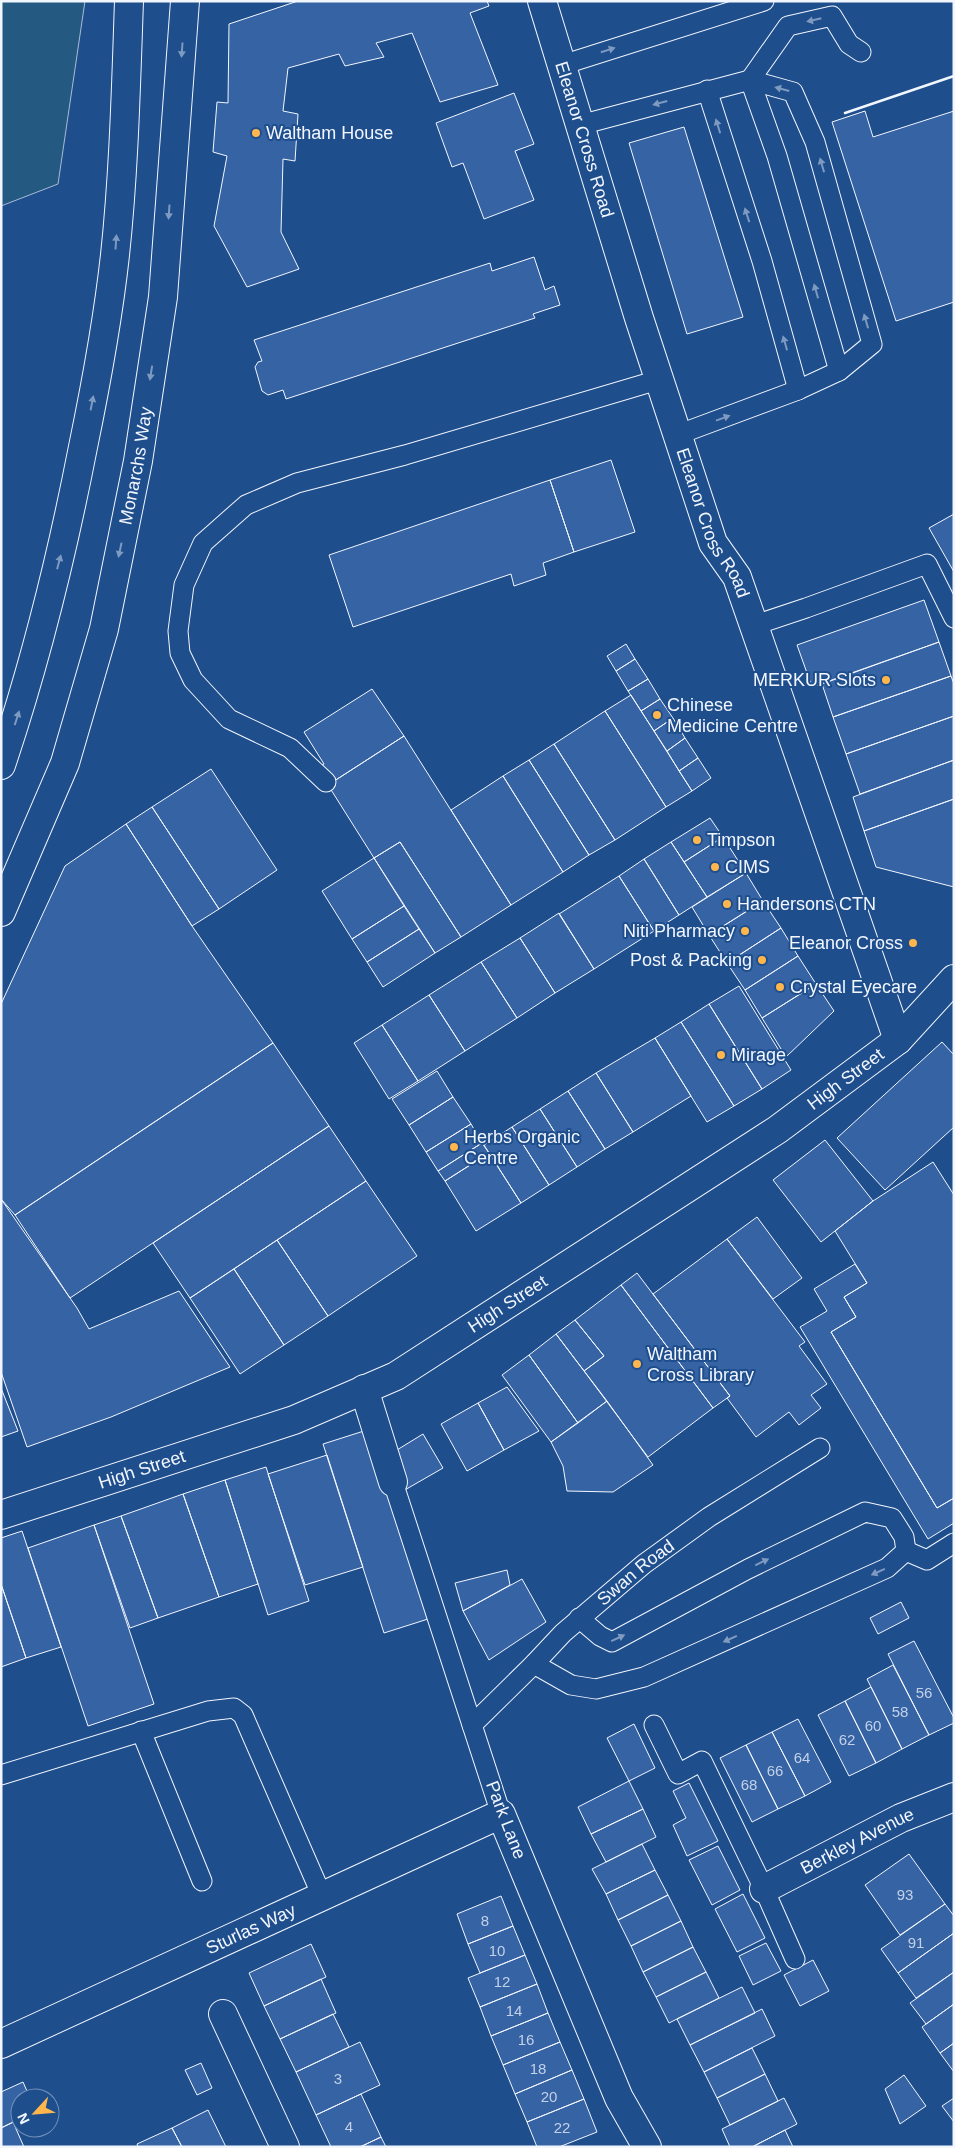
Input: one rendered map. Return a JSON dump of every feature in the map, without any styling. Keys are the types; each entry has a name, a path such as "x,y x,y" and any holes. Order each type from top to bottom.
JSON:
{"street":[{"path":"1,765 24,696 62,550 96,382 115,254 126,90 129,1"},
{"name":"Monarchs Way","path":"1,912 65,763 104,630 136,471 163,297 185,1"},
{"name":"Eleanor Cross Road","path":"542,1 658,380 712,543 737,577 898,1040"},
{"name":"High Street","path":"1,1515 294,1420 396,1376 777,1130 898,1040 954,979"},
{"path":"364,1389 393,1482"},
{"name":"Berkley Avenue","path":"764,1889 901,1818 954,1797"},
{"name":"Sturlas Way","path":"1,2044 501,1814"},
{"name":"Park Lane","path":"501,1814 619,2098 647,2147"},
{"path":"223,2014 284,2147"}],"lane":[{"path":"562,65 764,1"},
{"path":"750,80 788,26 832,16 849,44 861,52"},
{"path":"750,80 777,156 839,372"},
{"path":"580,124 750,80 793,92 815,142 872,344 839,372 798,390 677,435"},
{"path":"707,90 762,261 798,390"},
{"path":"326,782 290,748 229,719 193,680 180,653 178,631 184,585 204,543 246,506 297,483 415,452 658,380"},
{"path":"759,637 806,608 927,564 954,618"},
{"name":"Swan Road","path":"472,1724 579,1618 644,1564 709,1517 820,1448"},
{"name":"Park Lane","path":"393,1482 501,1814"},
{"path":"579,1618 600,1636 612,1642 748,1569 865,1512 892,1518 904,1537 906,1551"},
{"path":"906,1551 927,1560 954,1543"},
{"path":"534,1664 571,1685 596,1689 644,1677 887,1568 906,1551"},
{"path":"1,1774 208,1711 234,1708 243,1714 322,1896"},
{"path":"654,1725 678,1774 702,1761 764,1889 795,1959"},
{"path":"141,1731 202,1881"}],"shaded area":[{"path":"1,1 85,1 58,184 1,206"}],"building":[{"name":"Waltham House","path":"298,1 487,1 489,6 470,13 498,85 440,102 412,33 376,43 384,57 345,66 339,54 288,68 283,111 298,114 295,161 283,159 281,232 299,269 247,287 214,226 227,156 213,152 217,102 228,103 229,24"},
{"name":"Waltham House","path":"514,93 534,144 515,151 534,200 484,219 463,163 452,167 436,123"},
{"path":"865,111 873,137 954,111 954,302 896,321 832,122"},
{"path":"684,127 743,317 687,334 629,143"},
{"path":"534,257 545,290 554,286 560,305 533,314 535,318 286,399 283,390 268,395 262,391 255,367 258,362 262,361 254,340 490,263 492,271"},
{"path":"611,460 635,532 574,552 550,480"},
{"path":"550,480 574,552 543,563 546,575 514,586 511,574 353,627 329,555"},
{"path":"954,514 954,572 929,528"},
{"path":"924,600 939,642 812,687 797,645"},
{"name":"MERKUR Slots","path":"939,642 951,676 833,717 822,684"},
{"path":"626,644 635,659 616,671 607,656"},
{"path":"635,659 648,679 628,691 616,671"},
{"path":"951,676 954,684 954,716 846,754 833,717"},
{"path":"648,679 660,699 641,711 628,691"},
{"path":"372,689 404,736 328,785 317,768 324,764 304,732"},
{"path":"631,695 692,791 666,807 605,711"},
{"name":"Chinese Medicine Centre","path":"660,699 673,718 654,731 641,711"},
{"path":"605,711 666,807 615,840 554,744"},
{"path":"954,716 954,760 860,794 846,754"},
{"path":"673,718 685,738 667,751 654,731"},
{"path":"404,736 511,905 461,937 400,842 374,858 328,785"},
{"path":"685,738 698,758 679,771 667,751"},
{"path":"554,744 615,840 589,855 529,760"},
{"path":"698,758 711,778 692,791 679,771"},
{"path":"529,760 589,855 563,872 503,776"},
{"path":"954,760 954,799 864,831 853,797"},
{"path":"211,769 277,870 219,909 152,807"},
{"path":"503,776 563,872 511,905 451,810"},
{"path":"954,799 954,887 876,867 864,831"},
{"path":"152,807 219,909 192,926 126,824"},
{"name":"Timpson","path":"710,818 723,837 684,862 671,842"},
{"path":"126,824 192,926 273,1043 15,1215 1,1199 1,1004 65,866"},
{"name":"CIMS","path":"723,837 746,873 707,897 684,862"},
{"path":"400,842 461,937 435,953 374,858"},
{"path":"671,842 707,897 679,915 644,859"},
{"path":"374,858 404,906 352,939 322,891"},
{"path":"644,859 679,915 654,931 619,876"},
{"name":"Handersons CTN","path":"746,873 763,901 709,935 692,907"},
{"path":"619,876 654,931 594,969 559,914"},
{"name":"Niti Pharmacy","path":"763,901 781,928 727,963 709,935"},
{"path":"404,906 419,929 367,962 352,939"},
{"path":"559,913 594,969 555,993 520,938"},
{"name":"Post & Packing","path":"781,928 798,956 745,990 727,963"},
{"path":"419,929 435,953 383,987 367,962"},
{"path":"520,938 555,993 517,1018 481,962"},
{"name":"Crystal Eyecare","path":"798,956 816,984 762,1018 745,990"},
{"path":"481,962 517,1018 465,1051 429,995"},
{"path":"816,984 834,1011 786,1057 762,1018"},
{"path":"739,986 791,1070 762,1089 709,1004"},
{"path":"429,995 465,1051 418,1081 382,1025"},
{"name":"Mirage","path":"709,1004 762,1089 734,1106 681,1022"},
{"path":"681,1022 734,1106 707,1122 655,1038"},
{"path":"382,1025 418,1081 389,1099 354,1043"},
{"path":"655,1038 691,1096 633,1132 596,1073"},
{"path":"942,1042 954,1055 954,1127 885,1190 837,1138"},
{"path":"273,1043 329,1126 70,1298 15,1215"},
{"path":"437,1071 453,1097 409,1125 392,1099"},
{"path":"596,1073 633,1132 605,1149 568,1091"},
{"path":"568,1091 605,1149 577,1167 540,1109"},
{"path":"453,1097 471,1124 426,1152 409,1125"},
{"path":"540,1109 577,1167 549,1185 512,1127"},
{"name":"Herbs Organic Centre","path":"471,1124 482,1143 438,1171 426,1152"},
{"path":"329,1126 366,1181 190,1298 153,1243"},
{"path":"512,1127 549,1185 521,1203 484,1145"},
{"path":"825,1140 873,1201 821,1242 773,1180"},
{"path":"482,1143 489,1153 445,1181 438,1171"},
{"path":"489,1153 521,1203 476,1231 445,1181"},
{"path":"933,1162 954,1195 954,1498 937,1508 831,1332 856,1317 844,1297 867,1283 835,1231 873,1201"},
{"path":"366,1181 417,1256 328,1316 277,1240"},
{"path":"1,1199 77,1308 89,1329 179,1291 230,1367 111,1417 27,1447 1,1372"},
{"path":"757,1217 802,1278 773,1299 727,1239"},
{"path":"727,1239 805,1342 799,1346 827,1384 811,1395 821,1408 799,1425 789,1412 756,1437 727,1398 730,1396 653,1294"},
{"path":"277,1240 328,1316 284,1345 234,1269"},
{"path":"855,1264 867,1283 844,1297 856,1317 831,1332 937,1508 954,1498 954,1523 928,1539 800,1327 827,1311 814,1289"},
{"path":"234,1269 284,1345 240,1374 190,1298"},
{"path":"637,1273 730,1396 713,1408 621,1285"},
{"name":"Waltham Cross Library","path":"621,1285 713,1408 648,1457 584,1371 604,1356 575,1320"},
{"path":"575,1320 604,1356 584,1371 556,1334"},
{"path":"556,1334 607,1401 578,1423 529,1355"},
{"path":"529,1355 578,1423 551,1442 502,1375"},
{"path":"507,1387 539,1431 504,1450 478,1403"},
{"path":"1,1388 18,1431 1,1437"},
{"path":"607,1401 653,1465 613,1492 567,1491 563,1466 551,1442"},
{"path":"478,1403 504,1450 467,1471 441,1424"},
{"path":"367,1430 428,1619 384,1633 323,1444"},
{"path":"423,1434 443,1468 403,1491 392,1453"},
{"path":"327,1455 363,1567 305,1585 268,1474"},
{"path":"266,1467 309,1601 268,1615 225,1480"},
{"path":"225,1480 258,1584 219,1597 183,1494"},
{"path":"183,1494 219,1597 158,1618 121,1516"},
{"path":"121,1516 158,1618 130,1628 94,1525"},
{"path":"94,1525 154,1704 88,1726 28,1548"},
{"path":"22,1531 61,1647 26,1658 1,1584 1,1538"},
{"path":"507,1570 510,1585 463,1611 455,1583"},
{"path":"522,1579 546,1622 489,1660 463,1611"},
{"path":"1,1584 26,1658 1,1667"},
{"path":"901,1602 909,1618 878,1634 870,1618"},
{"path":"914,1641 954,1718 954,1723 929,1735 888,1654"},
{"path":"893,1665 929,1735 902,1749 867,1679"},
{"path":"871,1687 902,1749 876,1763 845,1701"},
{"path":"845,1701 876,1763 849,1776 818,1715"},
{"path":"798,1719 831,1782 805,1796 772,1732"},
{"path":"634,1724 655,1768 629,1781 607,1738"},
{"path":"772,1732 805,1796 778,1809 746,1745"},
{"path":"746,1745 778,1809 752,1822 720,1758"},
{"path":"629,1781 643,1809 591,1834 578,1807"},
{"path":"689,1783 718,1841 687,1856 673,1825 686,1818 673,1791"},
{"path":"643,1809 656,1837 606,1862 591,1834"},
{"path":"642,1844 655,1870 606,1894 592,1869"},
{"path":"718,1846 740,1890 712,1905 689,1860"},
{"path":"909,1854 945,1904 900,1935 865,1885"},
{"path":"655,1870 668,1895 618,1920 606,1894"},
{"path":"743,1894 765,1938 737,1952 715,1909"},
{"path":"668,1895 681,1921 631,1946 618,1920"},
{"path":"501,1896 513,1926 468,1944 457,1914"},
{"path":"945,1904 954,1916 954,1933 898,1973 881,1949"},
{"path":"681,1921 693,1947 643,1972 631,1946"},
{"path":"513,1926 525,1955 480,1973 468,1944"},
{"path":"954,1933 954,1972 916,1998 898,1973"},
{"path":"766,1943 781,1971 753,1985 739,1956"},
{"path":"311,1944 326,1977 264,2006 249,1973"},
{"path":"693,1947 706,1972 656,1997 643,1972"},
{"path":"525,1955 537,1984 480,2007 468,1978"},
{"path":"813,1960 829,1991 800,2006 784,1975"},
{"path":"706,1972 719,1998 669,2023 656,1997"},
{"path":"954,1972 954,2004 926,2024 910,2003"},
{"path":"321,1979 336,2013 280,2039 264,2006"},
{"path":"537,1984 548,2013 491,2036 480,2007"},
{"path":"742,1987 755,2013 690,2045 677,2019"},
{"path":"954,2004 954,2043 940,2053 922,2027"},
{"path":"762,2009 775,2036 704,2072 690,2045"},
{"path":"548,2013 560,2042 503,2065 491,2036"},
{"path":"333,2014 349,2047 296,2072 280,2039"},
{"path":"360,2042 380,2085 316,2115 296,2072"},
{"path":"560,2042 572,2070 515,2094 503,2065"},
{"path":"954,2043 954,2072 940,2053"},
{"path":"752,2048 765,2074 717,2098 704,2072"},
{"path":"201,2063 212,2088 197,2095 185,2070"},
{"path":"572,2070 584,2099 527,2122 515,2094"},
{"path":"765,2074 778,2101 730,2125 717,2098"},
{"path":"904,2075 926,2106 900,2124 885,2089"},
{"path":"23,2082 26,2088 10,2088 10,2124 1,2128 1,2092"},
{"path":"361,2094 381,2137 360,2147 331,2147 316,2115"},
{"path":"784,2098 797,2124 752,2147 730,2147 722,2129"},
{"path":"954,2098 954,2122 942,2106"},
{"path":"584,2099 597,2132 559,2147 537,2147 527,2122"},
{"path":"208,2110 226,2147 182,2147 172,2128"},
{"path":"10,2124 10,2138 20,2138 24,2147 1,2147 1,2128"},
{"path":"172,2128 182,2147 138,2147 137,2144"},
{"path":"785,2130 793,2147 752,2147"},
{"path":"381,2137 386,2147 360,2147"}],"wall":[{"path":"845,113 954,76"}],"place":[{"name":"Waltham House","path":"256,133"},
{"name":"MERKUR Slots","path":"886,680"},
{"name":"Chinese Medicine Centre","path":"657,715"},
{"name":"Timpson","path":"697,840"},
{"name":"CIMS","path":"715,867"},
{"name":"Handersons CTN","path":"727,904"},
{"name":"Niti Pharmacy","path":"745,931"},
{"name":"Eleanor Cross","path":"913,943"},
{"name":"Post & Packing","path":"762,960"},
{"name":"Crystal Eyecare","path":"780,987"},
{"name":"Mirage","path":"721,1055"},
{"name":"Herbs Organic Centre","path":"454,1147"},
{"name":"Waltham Cross Library","path":"637,1364"}]}
